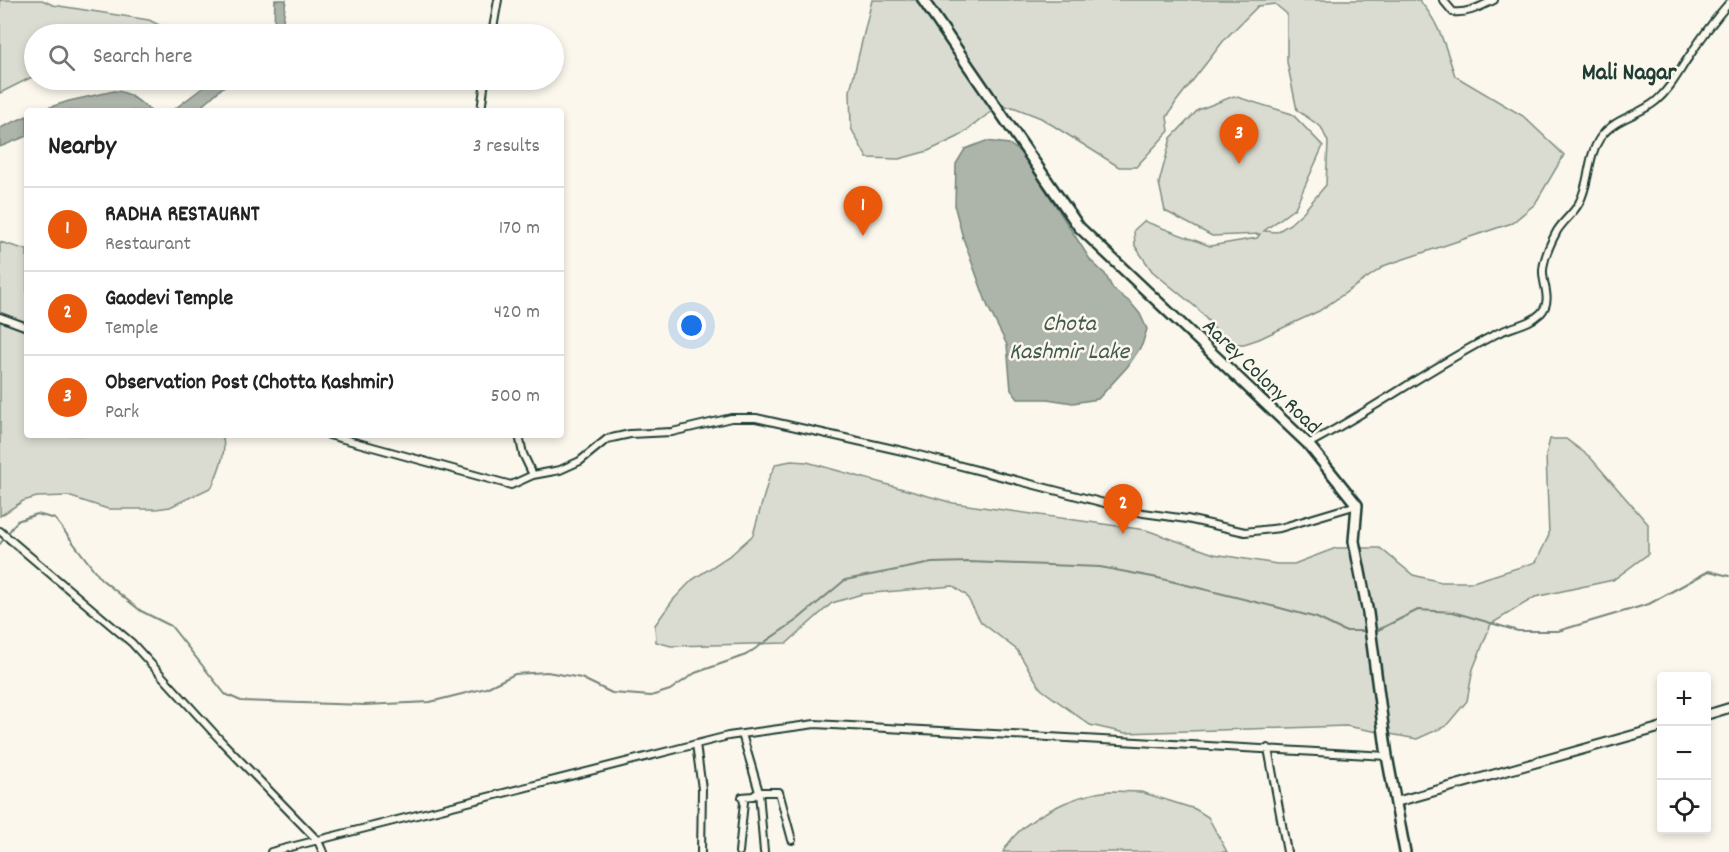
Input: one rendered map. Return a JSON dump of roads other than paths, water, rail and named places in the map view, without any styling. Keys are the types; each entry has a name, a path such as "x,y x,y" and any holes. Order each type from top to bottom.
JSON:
{"main road":[{"name":"Aarey Colony Road","path":"923,0 1079,227 1308,444 1357,505"},
{"path":"1357,505 1354,541 1368,613 1387,756 1405,852"}],"street":[{"path":"494,24 498,0"},
{"path":"1443,0 1453,12 1460,13 1494,0"},
{"path":"1308,444 1349,423 1426,373 1498,333 1525,324 1540,315 1548,297 1543,269 1547,253 1557,232 1579,203 1599,139 1609,127 1657,100 1729,3"},
{"path":"481,108 484,90"},
{"path":"0,317 24,326"},
{"path":"340,438 511,485 533,475 560,470 580,461 608,439 630,434 672,432 731,418 756,418 908,452 1143,513 1187,519 1245,532 1280,528 1357,505"},
{"path":"520,438 523,454 533,475"},
{"path":"1,532 132,643 223,743 318,841 323,852"},
{"path":"1711,714 1729,708"},
{"path":"271,852 696,744 742,734 815,724 1387,756"},
{"path":"1396,802 1657,728"},
{"path":"742,734 759,792 764,852"},
{"path":"696,744 702,789 701,852"},
{"path":"1268,748 1287,852"},
{"path":"739,852 744,802 742,797 753,796 759,792 779,792 792,840"}],"water":[{"path":"275,0 286,0 282,24 274,24"},
{"path":"200,90 220,90 199,108 176,108"},
{"path":"119,91 147,108 47,108 69,101"},
{"path":"24,117 24,137 0,147 0,128"},
{"name":"Chota Kashmir Lake","path":"986,141 1009,144 1022,153 1091,261 1105,274 1113,289 1131,303 1140,314 1147,329 1142,345 1128,366 1098,399 1073,403 1047,399 1018,399 1011,390 1007,345 988,307 963,238 955,208 956,164 965,149"}],"waterway":[{"path":"0,544 17,521 37,514 55,519 101,579 141,611 171,626 225,694 241,701 365,705 430,702 486,688 515,674 547,672 581,678 612,693 651,696 670,690 695,673 746,655 797,620 845,580 932,563 969,562 1100,567 1158,578 1280,608 1317,618 1344,631 1366,631"},
{"path":"1372,631 1418,610 1453,612 1518,631 1558,631 1649,604 1709,571 1729,576"}],"place":[{"name":"Observation Post (Chotta Kashmir)","path":"1239,164"},
{"name":"RADHA RESTAURNT","path":"863,236"},
{"name":"Gaodevi Temple","path":"1123,534"}],"district":[{"name":"Mali Nagar","path":"1629,71"}]}
